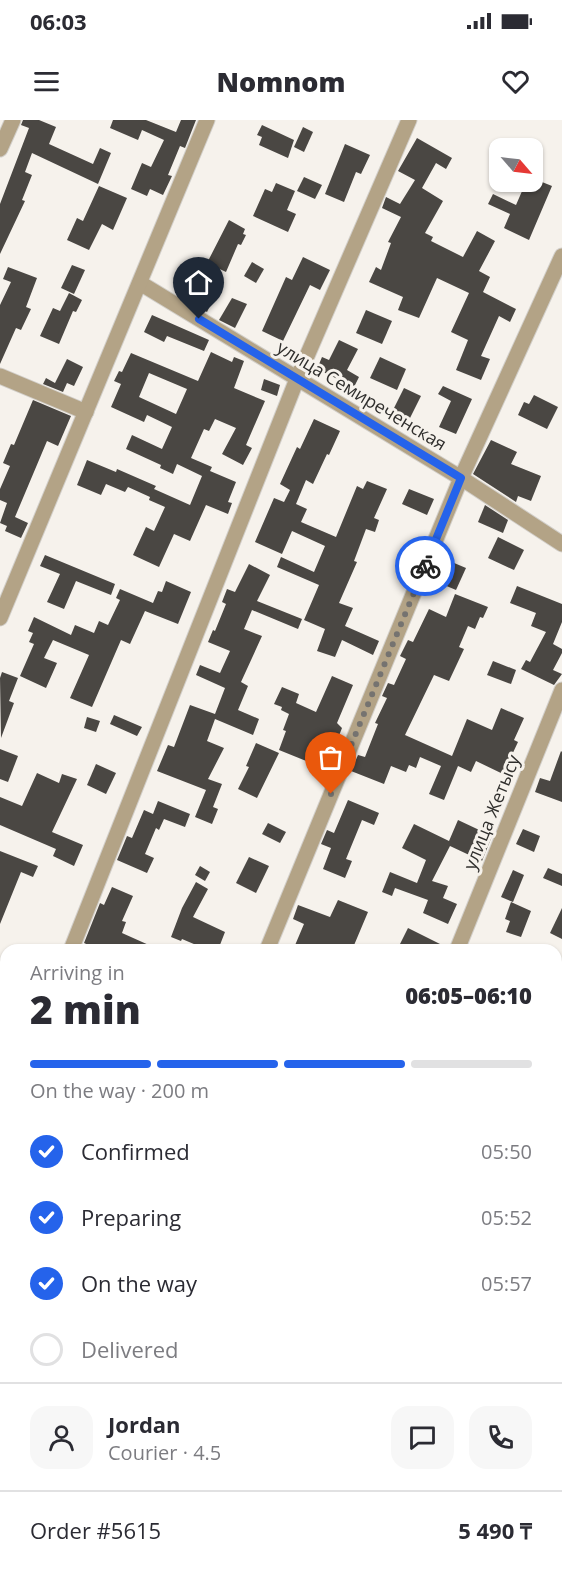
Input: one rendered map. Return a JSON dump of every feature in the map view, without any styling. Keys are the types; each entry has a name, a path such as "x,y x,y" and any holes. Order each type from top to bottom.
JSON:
{"street":[{"path":"0,149 13,120"},
{"path":"0,618 207,120"},
{"path":"73,944 297,379 409,120"},
{"path":"269,944 461,478 562,256"},
{"name":"улица Семиреченская","path":"140,283 461,478 562,544"},
{"path":"0,376 86,412"},
{"name":"улица Жетысу","path":"459,944 562,690"}],"building":[{"path":"23,120 39,120 56,127 49,144 93,164 100,148 111,153 98,184 32,153 25,172 32,175 22,200 25,201 0,254 0,204 29,128 21,125"},
{"path":"113,120 146,120 176,132 181,120 196,120 185,148 180,146 168,175 172,176 163,195 150,189 147,196 131,189 142,163 151,167 164,140 142,130 138,140 110,128"},
{"path":"262,125 294,140 288,158 259,145 262,137 257,135"},
{"path":"303,127 313,132 304,152 294,147"},
{"path":"417,138 452,158 446,169 436,163 422,188 443,201 425,233 433,237 431,241 463,257 477,231 495,241 479,271 490,277 483,292 516,309 510,322 499,316 481,356 490,359 481,380 456,370 468,340 451,332 469,293 437,278 419,318 398,310 403,297 369,282 376,267 381,270 391,243 388,242 401,217 382,208 386,197 400,204 415,180 398,171"},
{"path":"345,144 370,155 361,174 356,172 344,202 325,194"},
{"path":"304,177 322,185 315,199 297,191"},
{"path":"543,182 552,186 529,240 504,228 510,214 488,204 493,194 516,205 522,192 543,192"},
{"path":"276,183 295,191 287,210 296,214 288,232 253,216 265,189 272,192"},
{"path":"99,186 127,198 113,230 102,224 89,250 67,240 77,218 83,221"},
{"path":"229,220 245,229 243,234 246,235 241,245 238,244 226,272 207,263"},
{"path":"303,257 330,270 320,290 310,285 283,341 262,331 286,277 292,280"},
{"path":"252,262 264,269 256,283 244,276"},
{"path":"72,265 85,270 74,294 61,288"},
{"path":"8,267 37,278 26,307 31,309 21,330 16,328 0,364 0,305 11,282 3,279"},
{"path":"202,285 216,293 207,312 193,304"},
{"path":"69,293 82,300 76,312 73,311 59,344 40,336 53,308 60,311"},
{"path":"232,298 247,304 235,328 219,320"},
{"path":"366,310 392,321 382,344 356,333"},
{"path":"152,315 209,340 204,351 167,336 164,342 144,332"},
{"path":"339,340 358,349 347,370 359,377 354,387 317,369 322,357 329,360"},
{"path":"211,352 232,362 234,357 244,361 234,388 265,401 246,445 252,448 243,465 222,454 236,428 215,419 209,431 204,429 191,458 212,467 210,471 236,482 228,502 232,503 228,514 206,505 190,541 174,534 159,567 133,555 146,527 154,531 165,507 128,487 125,492 106,484 101,495 77,485 87,460 116,472 117,469 156,486 154,489 190,505 202,476 177,464 173,474 160,468 161,465 126,449 132,435 162,449 172,427 147,415 144,422 111,407 121,384 114,381 119,371 122,372 131,353 198,381","holes":["149,373 187,389 176,414 139,397"]},
{"path":"380,357 406,369 397,390 370,378"},
{"path":"67,359 83,367 74,386 67,383 63,392 43,384 46,378 55,383"},
{"path":"264,379 280,385 277,396 261,390"},
{"path":"443,386 472,399 456,434 439,427 451,401 438,394"},
{"path":"404,388 421,396 408,422 391,414"},
{"path":"534,395 558,407 547,429 518,415 524,402 529,404"},
{"path":"33,400 71,416 58,446 47,441 15,517 28,523 21,538 5,531 7,526 0,523 7,503 0,500 0,489 10,466 3,463 11,444 14,445"},
{"path":"314,419 340,431 313,484 306,480 296,504 307,509 301,522 336,537 357,486 363,489 367,481 387,489 374,518 379,520 375,532 366,529 354,561 357,562 339,603 353,608 345,626 379,641 373,655 342,640 335,657 317,651 325,629 304,620 319,585 277,567 281,557 314,572 325,546 292,531 282,554 255,542 274,498 284,502 290,490 280,484 297,447 300,449"},
{"path":"491,440 517,452 511,464 541,476 531,501 518,496 516,502 473,474"},
{"path":"409,489 434,499 427,515 402,504"},
{"path":"485,505 508,520 503,533 478,522"},
{"path":"498,537 524,550 514,570 488,558"},
{"path":"45,555 115,584 111,595 76,581 64,609 47,602 60,574 40,566"},
{"path":"447,560 466,568 456,590 437,582"},
{"path":"249,564 270,575 257,601 302,619 298,629 252,610 244,629 262,636 241,682 248,686 238,710 259,719 253,735 215,719 207,741 224,748 208,779 222,784 213,807 218,809 212,824 195,817 206,790 157,771 168,745 174,747 190,705 215,714 225,688 196,675 200,665 220,673 230,651 208,642 226,604 222,602 227,589 235,592"},
{"path":"166,581 191,592 178,624 145,611 130,644 121,640 92,707 70,698 89,655 53,640 44,658 57,663 46,688 20,676 34,644 29,642 33,633 28,631 34,617 71,635 75,625 94,633 99,621 108,625 120,600 116,598 120,589 153,603 158,591 162,592"},
{"path":"517,586 562,604 562,622 553,644 562,649 562,653 553,670 562,674 554,685 521,669 526,660 530,662 546,632 531,626 536,613 510,603"},
{"path":"455,594 488,607 483,618 480,617 475,629 468,626 459,647 464,649 449,681 434,675 405,735 452,756 467,719 492,730 501,708 524,718 514,740 518,742 503,774 476,761 471,772 458,766 444,800 429,794 441,766 420,757 416,768 409,765 406,772 391,766 384,784 351,771 358,755 365,757 378,724 375,723 387,698 382,696 388,683 394,685 406,659 400,656 408,640 413,642 429,609 446,617"},
{"path":"493,661 516,670 511,684 487,675"},
{"path":"2,672 18,678 9,701 14,703 1,738 0,678"},
{"path":"332,676 353,685 337,723 342,728 326,769 279,750 289,714 281,710 282,707 274,704 282,687 299,694 296,703 316,712"},
{"path":"114,715 142,727 137,736 110,724"},
{"path":"87,717 100,721 96,732 84,728"},
{"path":"256,743 279,753 257,798 238,789 249,767 246,766"},
{"path":"0,749 18,756 8,782 0,779"},
{"path":"561,751 562,802 535,792 540,778 550,781"},
{"path":"96,764 116,773 106,794 87,785"},
{"path":"37,773 59,783 62,774 77,779 52,832 83,845 74,866 53,856 56,849 0,825 0,797 22,806"},
{"path":"348,800 379,813 374,825 362,820 346,859 352,861 345,878 323,869 331,848 321,844 327,830 334,833"},
{"path":"158,801 190,814 185,827 164,819 159,830 156,828 145,854 154,858 147,873 117,860 127,836 132,838 144,810 153,814"},
{"path":"458,820 492,836 482,861 450,846 432,881 448,886 443,898 457,904 448,924 423,913 428,900 395,888 392,896 382,892 390,872 417,883 426,860 402,848 414,824 449,841"},
{"path":"268,823 286,832 280,843 262,834"},
{"path":"523,829 540,836 534,852 516,844"},
{"path":"0,851 38,866 33,877 21,872 0,924"},
{"path":"249,857 269,866 256,893 236,883"},
{"path":"200,866 210,872 205,881 195,875"},
{"path":"548,868 562,874 562,886 543,878"},
{"path":"513,870 524,875 513,902 501,897"},
{"path":"196,882 208,889 193,917 225,932 220,944 194,944 171,937 182,908"},
{"path":"112,887 133,896 122,921 126,922 122,933 147,944 84,943 100,903 104,905"},
{"path":"338,900 368,912 355,944 296,944 304,924 293,919 298,905 330,917"},
{"path":"511,902 531,911 521,937 506,932 510,921 505,919"},
{"path":"562,908 562,939 550,933"},
{"path":"408,928 440,944 400,944"}],"way so far":[{"path":"331,794 425,566"}],"route":[{"path":"199,319 461,478 425,566"}]}
